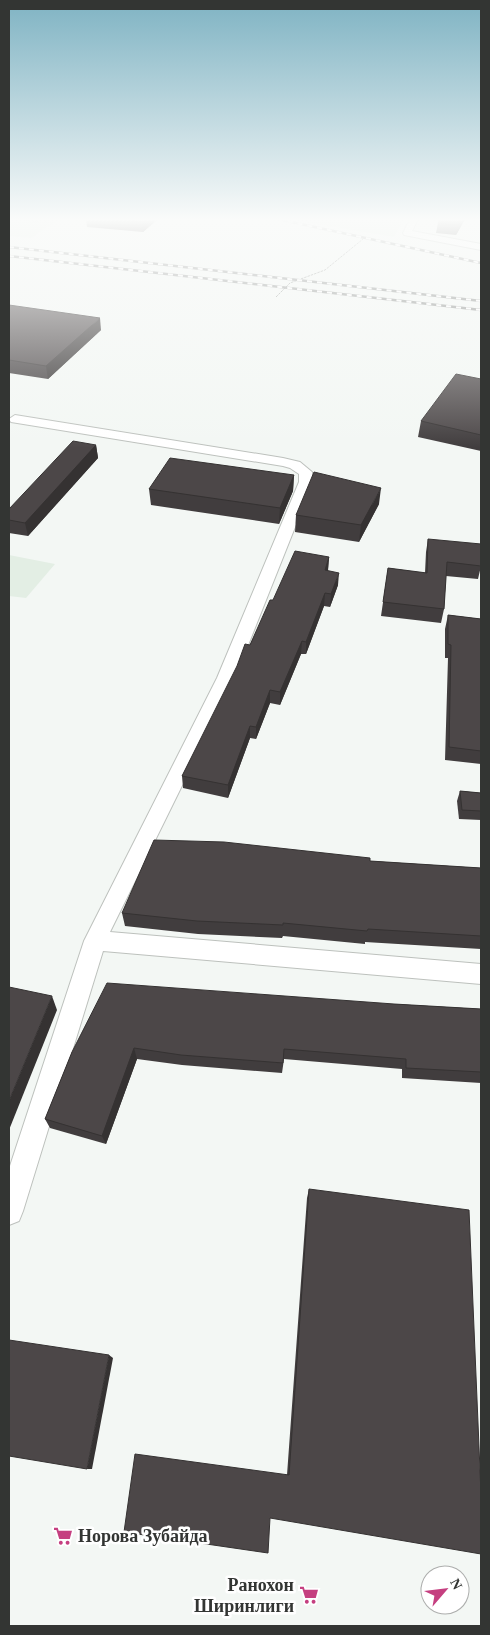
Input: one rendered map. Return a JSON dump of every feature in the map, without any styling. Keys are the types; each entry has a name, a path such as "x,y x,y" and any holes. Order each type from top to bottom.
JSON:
{"street":[{"path":"9,1211 95,941 226,678 306,482 305,472 296,465 283,462 15,419"},
{"path":"95,941 481,974"}],"shaded area":[{"path":"9,555 55,564 26,598 9,596"}],"building":[{"path":"9,305 100,318 46,366 9,360"},
{"path":"456,374 481,379 481,435 421,421"},
{"path":"73,441 96,445 25,523 9,520 9,509"},
{"path":"170,458 294,475 280,508 149,489"},
{"path":"314,472 381,488 361,525 296,515"},
{"path":"428,539 481,544 481,566 447,562 444,609 383,602 388,568 427,573"},
{"path":"295,551 329,557 325,570 339,573 331,594 325,593 306,642 302,641 280,692 270,690 256,727 250,726 228,785 182,776 237,666 245,644 250,645"},
{"path":"448,615 481,619 481,751 449,747 451,645 448,644"},
{"path":"460,791 481,793 481,811 462,810"},
{"path":"154,840 224,842 370,858 370,861 481,868 481,936 368,929 367,931 283,923 283,925 197,921 122,913"},
{"path":"107,983 481,1009 481,1072 406,1068 406,1059 284,1049 283,1063 181,1055 134,1048 102,1136 45,1119 72,1052"},
{"path":"9,987 52,996 9,1101"},
{"path":"309,1189 469,1210 481,1494 481,1554 270,1518 268,1553 124,1532 135,1454 289,1475"},
{"path":"9,1340 109,1355 87,1469 9,1456"}],"railway":[{"path":"353,295 481,310"},
{"path":"431,295 481,301"}],"place":[{"name":"Норова Зубайда","path":"63,1536"},
{"name":"Ранохон Ширинлиги","path":"309,1595"}]}
